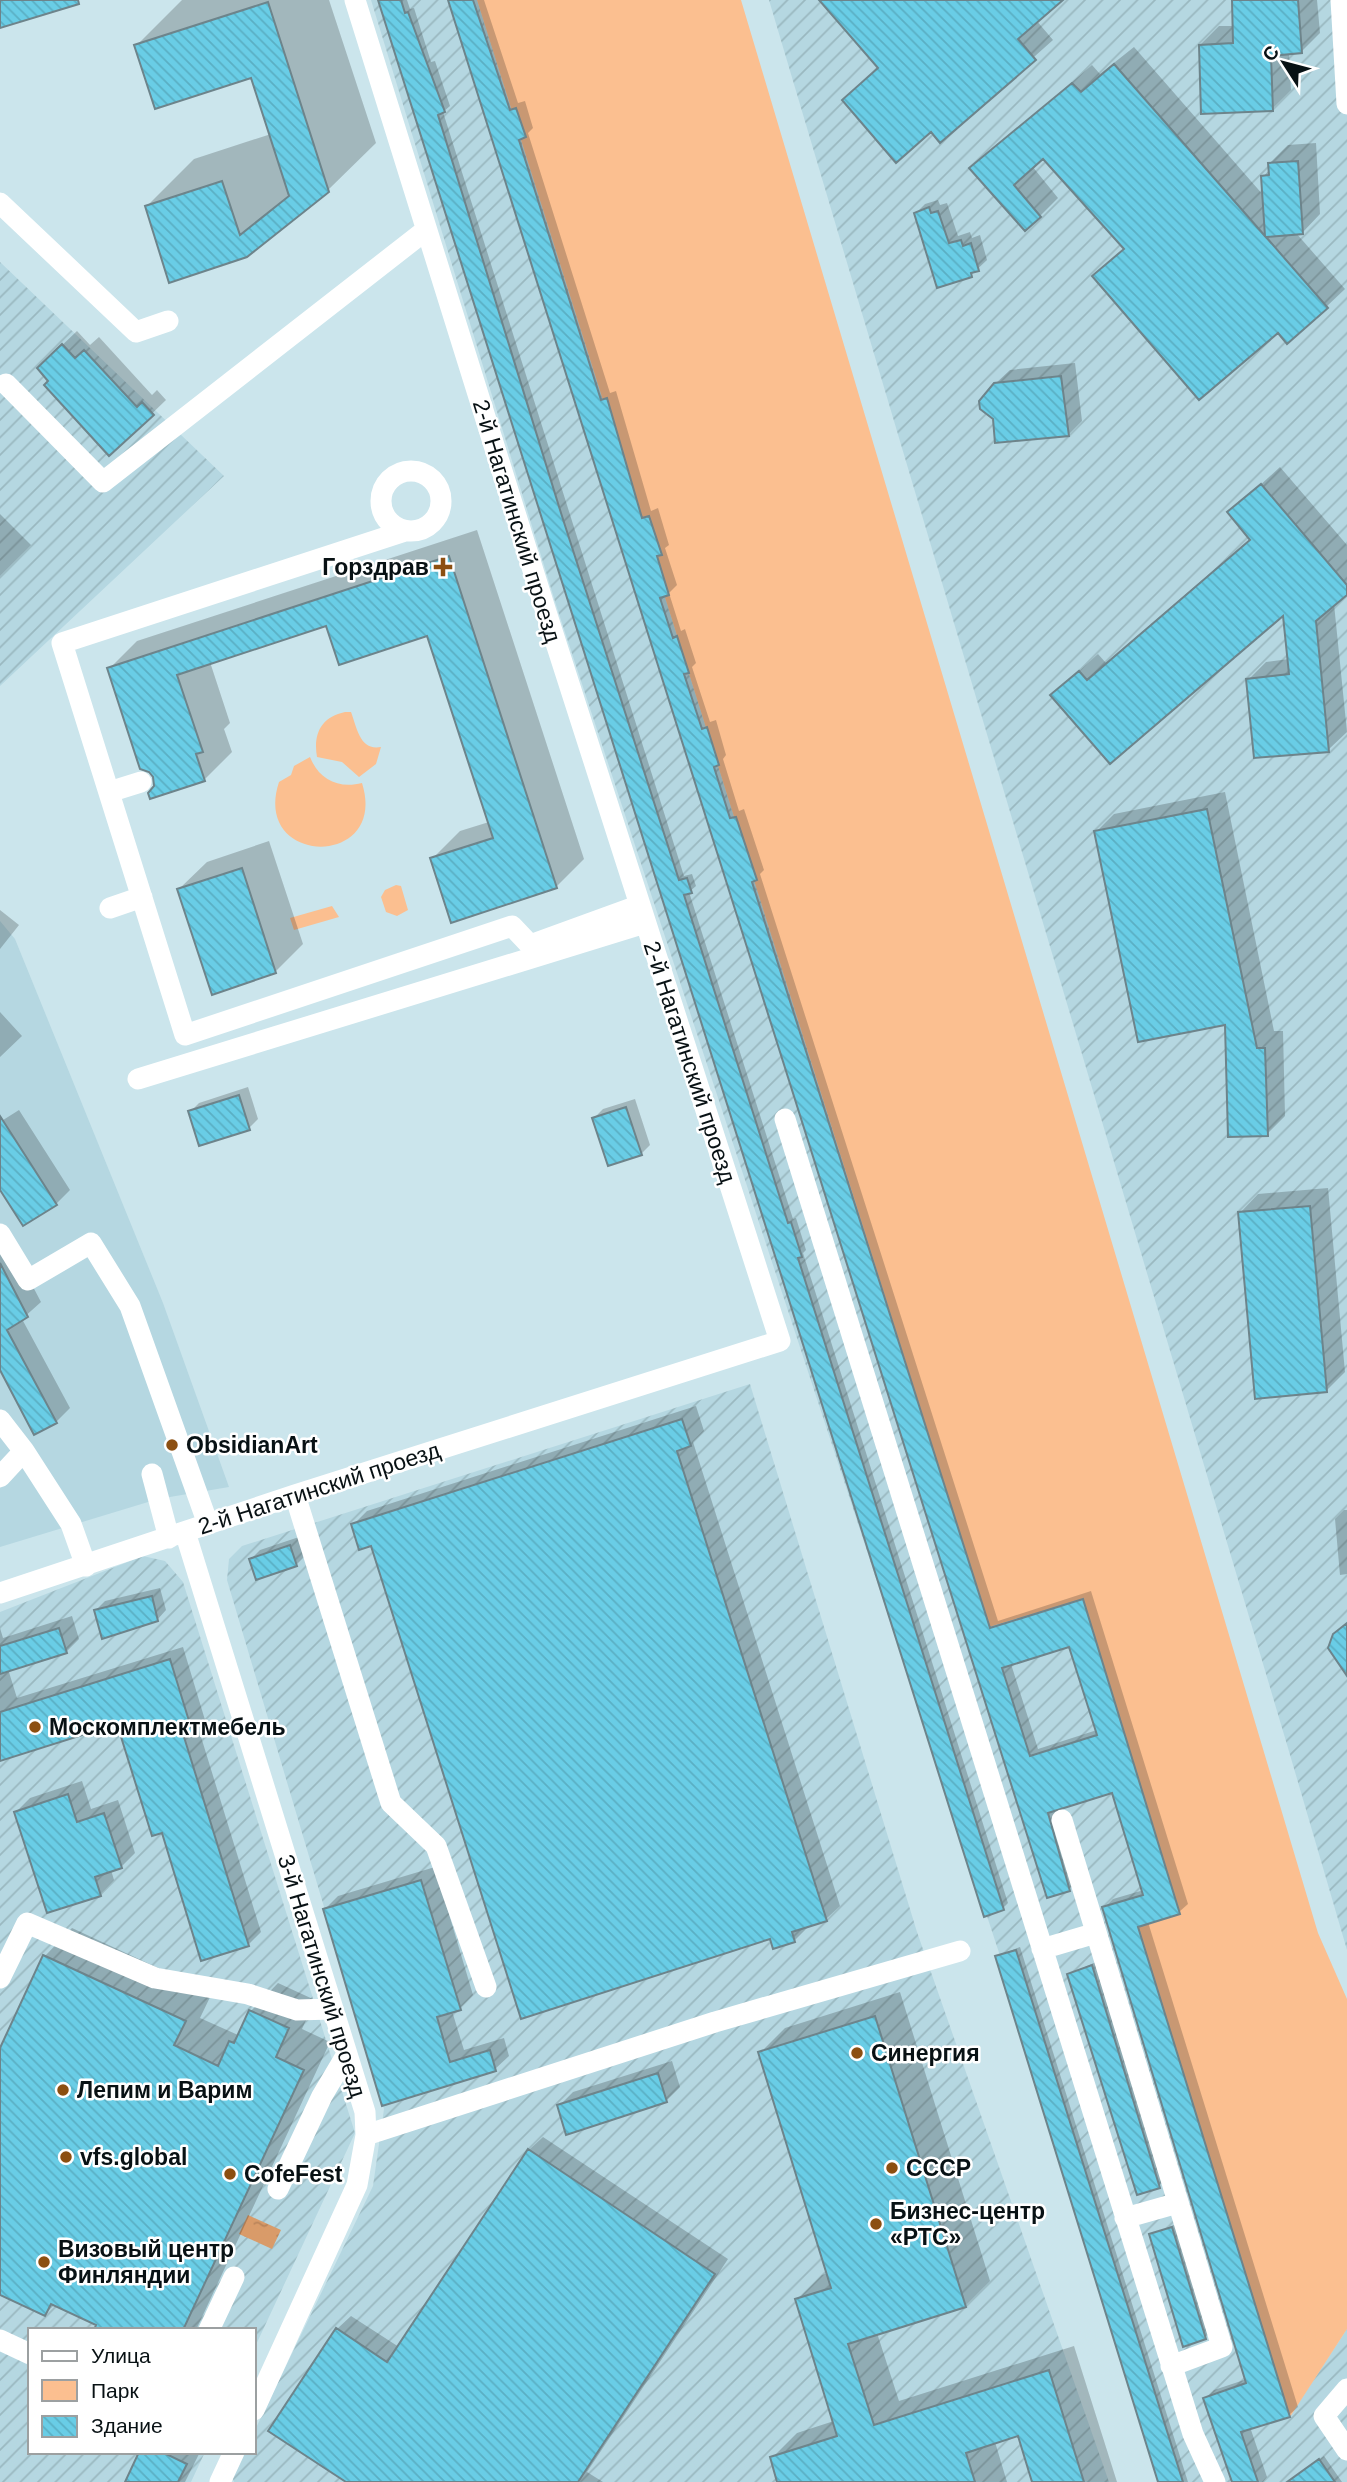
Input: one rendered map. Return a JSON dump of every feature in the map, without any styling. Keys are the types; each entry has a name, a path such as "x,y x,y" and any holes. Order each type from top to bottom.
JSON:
{"street":[{"name":"2-й Нагатинский проезд","path":"0,1593 295,1495 780,1341 642,914 355,0"},
{"path":"1341,0 1347,104"},
{"path":"0,203 136,332 168,321"},
{"path":"6,384 103,482 426,230"},
{"path":"405,531 396,528 384,514 381,496 384,488 396,475 414,471 431,478 441,493 440,513 426,528 405,531 62,643 185,1035 512,926 530,945 642,914"},
{"path":"369,543 384,514"},
{"path":"108,792 141,782"},
{"path":"110,908 142,897"},
{"path":"138,1079 642,914"},
{"path":"785,1119 1171,2366 1193,2434 1214,2482"},
{"path":"0,1234 28,1280 91,1243 130,1306 208,1524"},
{"path":"0,1420 24,1451 71,1524 86,1566"},
{"path":"0,1477 24,1451"},
{"name":"3-й Нагатинский проезд","path":"152,1474 177,1535 365,2112 366,2134 357,2185 256,2406"},
{"path":"295,1495 391,1803 436,1846 486,1987"},
{"path":"1062,1820 1222,2347 1171,2366"},
{"path":"0,1978 27,1923 155,1978 248,1994 298,2010 331,2009"},
{"path":"1042,1949 1096,1933"},
{"path":"366,2134 715,2022 960,1951"},
{"path":"278,2189 322,2096 347,2054"},
{"path":"1125,2218 1178,2203"},
{"path":"210,2328 234,2277"},
{"path":"0,2340 28,2353"},
{"path":"1347,2389 1324,2416 1347,2450"},
{"path":"220,2482 233,2454"}],"shaded area":[{"path":"371,0 477,0 989,1627 1083,1599 1180,1914 1290,2416 1347,2329 1347,2482 1173,2482 557,608"},
{"path":"769,0 1347,0 1347,1950 1288,1748"},
{"path":"0,262 224,476 0,686"},
{"path":"0,921 15,939 163,1303 229,1487 158,1499 0,1547"},
{"path":"750,1384 917,1932 1109,2482 234,2482 232,2476 243,2454 256,2454 256,2428 373,2186 384,2109 227,1580 229,1559 242,1546"},
{"path":"143,1556 165,1561 183,1582 355,2133 256,2345 256,2328 28,2328 28,2454 204,2454 191,2482 0,2482 0,1612"}],"green space":[{"path":"477,0 741,0 1318,1933 1347,1999 1347,2329 1290,2417 1138,1927 1180,1913 1083,1599 989,1627"},
{"path":"351,712 364,742 381,747 376,764 359,777 342,762 317,757 316,741 320,728 330,718"},
{"path":"310,757 319,772 331,781 345,785 362,783 365,811 356,831 340,843 320,847 300,842 284,830 276,810 279,782 291,775 294,766"},
{"path":"396,885 401,886 408,910 397,916 386,912 381,897 385,890"},
{"path":"332,906 339,917 294,930 290,918"}],"water":[{"path":"248,2215 281,2230 272,2249 239,2234"}],"building":[{"path":"0,0 78,0 79,4 0,28"},
{"path":"378,0 401,0 405,13 408,12 445,112 438,115 561,513 679,880 687,878 692,893 684,895 788,1223 791,1222 802,1257 798,1258 1004,1910 984,1917"},
{"path":"448,0 473,0 510,110 516,108 526,137 519,140 601,400 607,398 642,518 649,516 662,555 657,556 669,595 660,598 673,638 677,636 689,673 684,674 702,729 707,727 719,765 714,767 730,818 736,817 757,880 752,882 990,1628 1083,1599 1180,1914 1138,1927 1290,2417 1241,2432 1258,2482 1232,2482 1203,2398 1246,2383 1102,1907 1143,1895 1112,1793 1048,1813 1070,1891 1047,1898","holes":["1069,1647 1097,1735 1030,1756 1002,1668"]},
{"path":"819,0 1063,0 1018,39 1036,60 940,143 931,132 896,163 842,100 878,68"},
{"path":"1232,0 1298,0 1302,53 1271,56 1273,111 1201,114 1199,45 1233,43"},
{"path":"268,2 329,192 247,257 169,283 145,206 222,181 240,235 289,196 251,78 155,109 134,45"},
{"path":"1114,64 1265,236 1261,176 1269,175 1268,163 1298,161 1303,234 1266,237 1328,308 1287,344 1278,333 1199,400 1092,276 1124,249 1043,159 1014,185 1041,217 1025,231 969,168 1072,83 1081,92"},
{"path":"929,207 931,213 938,211 949,243 961,240 963,246 971,243 979,271 971,273 972,277 937,288 914,213"},
{"path":"62,344 75,358 84,350 137,407 142,402 154,415 109,456 44,385 48,381 37,368"},
{"path":"1061,376 1069,436 995,443 993,419 980,409 979,401 994,383"},
{"path":"1261,484 1347,585 1347,595 1316,621 1329,752 1254,758 1246,679 1289,674 1283,616 1110,764 1050,695 1079,671 1087,680 1250,540 1227,512"},
{"path":"449,556 557,888 451,923 430,858 493,838 427,636 339,665 326,626 177,675 203,752 196,754 205,781 150,799 148,793 154,786 153,777 149,772 140,769 107,668"},
{"path":"1207,809 1257,1048 1265,1048 1268,1136 1228,1137 1225,1025 1138,1042 1094,831"},
{"path":"242,868 276,973 212,995 177,889"},
{"path":"239,1095 250,1130 199,1146 188,1111"},
{"path":"626,1107 642,1155 608,1166 592,1118"},
{"path":"0,1116 57,1205 23,1226 0,1190"},
{"path":"1310,1206 1327,1392 1255,1399 1238,1212"},
{"path":"0,1263 28,1317 7,1330 57,1423 34,1435 0,1370"},
{"path":"682,1419 691,1446 677,1451 827,1921 792,1932 795,1942 773,1949 770,1939 521,2019 371,1546 359,1550 351,1524"},
{"path":"290,1545 297,1566 256,1580 249,1559"},
{"path":"152,1596 158,1621 102,1639 94,1610"},
{"path":"1347,1623 1347,1676 1328,1648 1333,1634"},
{"path":"59,1628 67,1653 0,1674 0,1646"},
{"path":"170,1659 193,1734 184,1737 249,1946 201,1961 162,1833 152,1836 117,1724 0,1761 0,1712"},
{"path":"68,1794 77,1822 104,1813 122,1868 95,1877 101,1896 47,1913 14,1812"},
{"path":"421,1880 461,2010 437,2017 450,2062 490,2050 496,2071 382,2106 323,1909"},
{"path":"1016,1950 1183,2482 1158,2482 995,1956"},
{"path":"43,1955 186,2021 174,2045 218,2066 229,2041 234,2043 249,2010 289,2028 276,2057 304,2070 184,2328 95,2328 96,2325 51,2304 45,2316 0,2295 0,2048"},
{"path":"1092,1965 1160,2188 1137,2195 1067,1974"},
{"name":"Бизнес-центр «РТС»","path":"875,2016 966,2307 848,2344 874,2425 1049,2370 1084,2482 1032,2482 1018,2436 966,2453 975,2482 777,2482 770,2457 837,2436 795,2299 831,2288 758,2052"},
{"path":"658,2073 667,2102 566,2135 557,2105"},
{"path":"528,2149 715,2274 578,2482 346,2482 268,2431 336,2328 387,2362"},
{"path":"1172,2227 1206,2339 1183,2347 1149,2234"},
{"path":"138,2454 166,2454 187,2464 178,2482 125,2482"},
{"path":"1319,2459 1335,2482 1287,2482"}],"place":[{"name":"Горздрав","path":"443,567"},
{"name":"ObsidianArt","path":"172,1445"},
{"name":"Москомплектмебель","path":"35,1727"},
{"name":"Синергия","path":"857,2053"},
{"name":"Лепим и Варим","path":"63,2090"},
{"name":"vfs.global","path":"66,2157"},
{"name":"СССР","path":"892,2168"},
{"name":"CofeFest","path":"230,2174"},
{"name":"Бизнес-центр «РТС»","path":"876,2224"},
{"name":"Визовый центр Финляндии","path":"44,2262"}]}
